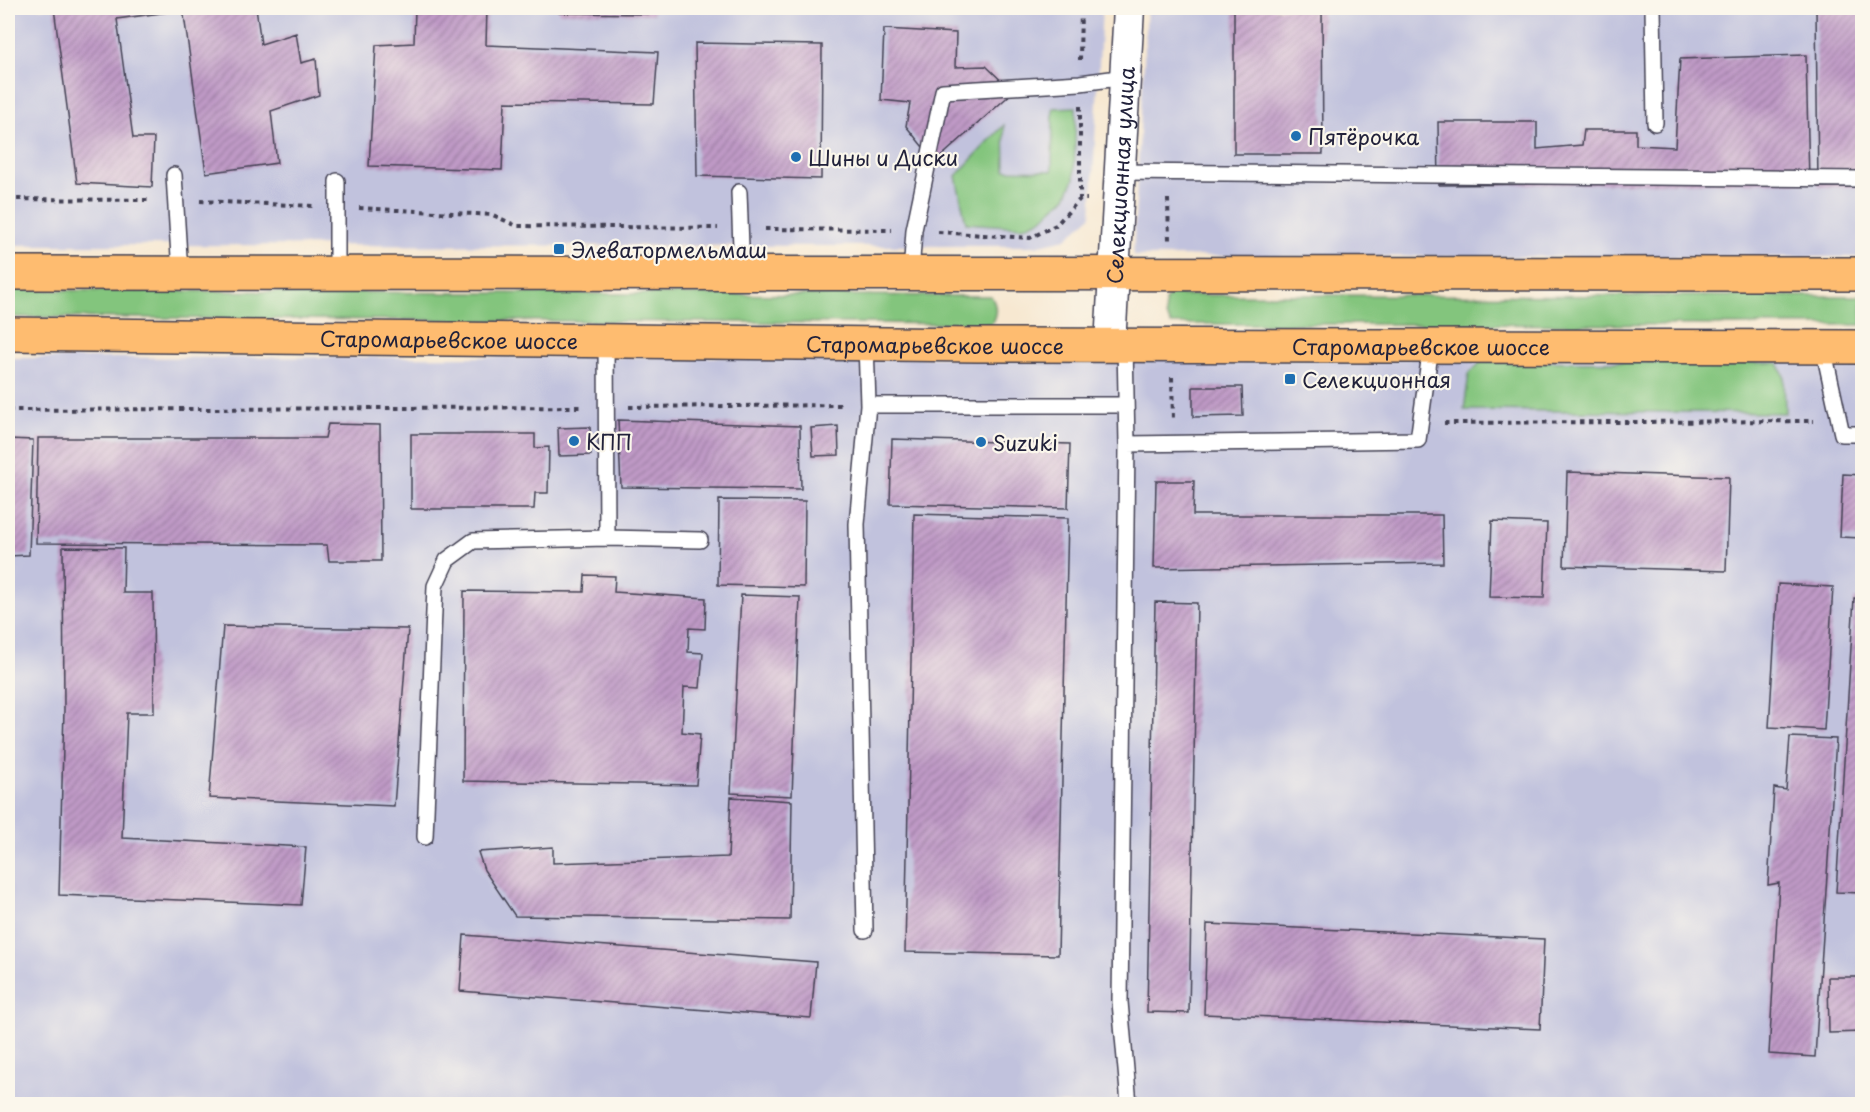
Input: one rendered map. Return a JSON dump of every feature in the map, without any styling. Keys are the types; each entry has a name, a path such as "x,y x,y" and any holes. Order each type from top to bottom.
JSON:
{"main road":[{"path":"8,273 1863,274"},
{"name":"Старомарьевское шоссе","path":"8,334 1117,345 1863,347"}],"street":[{"name":"Селекционная улица","path":"1117,345 1112,272 1129,8"}],"lane":[{"path":"1653,8 1655,123"},
{"path":"911,275 914,230 943,91 1080,83 1126,77"},
{"path":"1120,172 1863,179"},
{"path":"174,174 180,273"},
{"path":"337,181 337,273"},
{"path":"740,192 742,275"},
{"path":"606,340 607,538"},
{"path":"865,930 857,525 868,405 866,343"},
{"path":"1117,345 1126,405 1127,444 1120,1002 1129,1104"},
{"path":"1127,444 1418,440 1431,346"},
{"path":"1823,347 1842,434 1863,434"},
{"path":"868,405 1126,405"},
{"path":"425,837 435,586 447,560 473,541 607,538 700,540"}],"path":[{"path":"8,410 868,405"},
{"path":"1420,423 1762,423 1839,420"}],"shaded area":[{"path":"8,8 1102,8 1091,216 1066,239 1035,246 8,245"},
{"path":"1147,8 1862,8 1862,257 1133,256"},
{"path":"8,358 1862,359 1862,1104 8,1104"}],"green space":[{"path":"1076,107 1074,179 1066,197 1040,220 1022,227 966,223 956,176 1004,125 1005,170 1052,171 1053,108"},
{"path":"8,290 991,296 996,310 991,324 8,317"},
{"path":"1171,295 1862,296 1862,325 1171,324 1166,316 1165,301"},
{"path":"1482,361 1778,363 1784,376 1785,413 1464,410 1469,374"}],"building":[{"path":"54,8 175,8 175,11 117,19 133,138 154,138 152,187 77,183"},
{"path":"183,8 256,8 261,44 296,33 301,63 316,59 319,95 271,111 277,163 206,173"},
{"path":"415,8 487,8 486,45 658,52 654,104 505,102 502,170 369,166 376,45 414,43"},
{"path":"559,8 653,8 653,14 559,13"},
{"path":"1234,8 1322,8 1323,154 1234,154"},
{"path":"1816,8 1862,8 1862,187 1818,187"},
{"path":"884,29 956,33 955,67 986,66 1013,92 935,162 906,126 910,103 881,100"},
{"path":"695,43 822,45 821,179 697,176"},
{"path":"1806,55 1809,182 1439,185 1438,122 1537,122 1537,149 1582,145 1584,130 1636,130 1636,145 1675,147 1680,59"},
{"path":"1193,387 1242,387 1243,416 1193,417"},
{"path":"618,420 800,426 801,489 621,487"},
{"path":"328,424 380,425 381,561 329,561 327,545 36,543 38,438 325,438"},
{"path":"838,426 839,455 813,456 811,428"},
{"name":"КПП","path":"590,427 591,455 559,456 558,428"},
{"path":"411,434 535,434 535,448 549,447 548,493 535,493 534,509 411,509"},
{"path":"8,439 33,440 29,555 8,556"},
{"path":"892,439 1070,444 1068,508 890,504"},
{"path":"1567,472 1729,477 1726,571 1564,566"},
{"path":"1843,474 1862,475 1862,538 1840,537"},
{"path":"1156,481 1194,481 1193,515 1442,515 1443,563 1154,568"},
{"path":"719,500 805,501 804,587 718,585"},
{"path":"914,514 1068,518 1058,955 905,952"},
{"path":"1492,521 1547,523 1544,598 1489,597"},
{"path":"63,547 124,548 123,593 153,593 154,713 127,713 122,838 306,847 301,905 59,895 64,710"},
{"path":"585,575 615,576 614,592 706,598 705,629 689,628 688,652 703,653 700,688 684,687 682,732 700,734 696,785 463,781 464,591 584,592"},
{"path":"1778,584 1833,587 1824,730 1769,727"},
{"path":"741,595 800,597 792,796 731,793"},
{"path":"1854,598 1862,599 1862,893 1836,892"},
{"path":"1155,602 1197,603 1189,1013 1147,1012"},
{"path":"223,626 408,629 394,806 209,798"},
{"path":"1790,737 1836,739 1815,1057 1769,1054 1779,883 1768,885 1774,788 1786,790"},
{"path":"731,797 792,801 790,920 515,916 484,870 478,852 553,847 553,863 728,857"},
{"path":"1207,924 1544,939 1540,1029 1204,1014"},
{"path":"464,935 816,962 811,1018 460,991"},
{"path":"1828,977 1862,977 1862,1032 1829,1033"}],"place":[{"name":"Пятёрочка","path":"1296,136"},
{"name":"Шины и Диски","path":"796,157"},
{"name":"Элеватормельмаш","path":"559,249"},
{"name":"Селекционная","path":"1290,379"},
{"name":"КПП","path":"574,441"},
{"name":"Suzuki","path":"981,442"}]}
